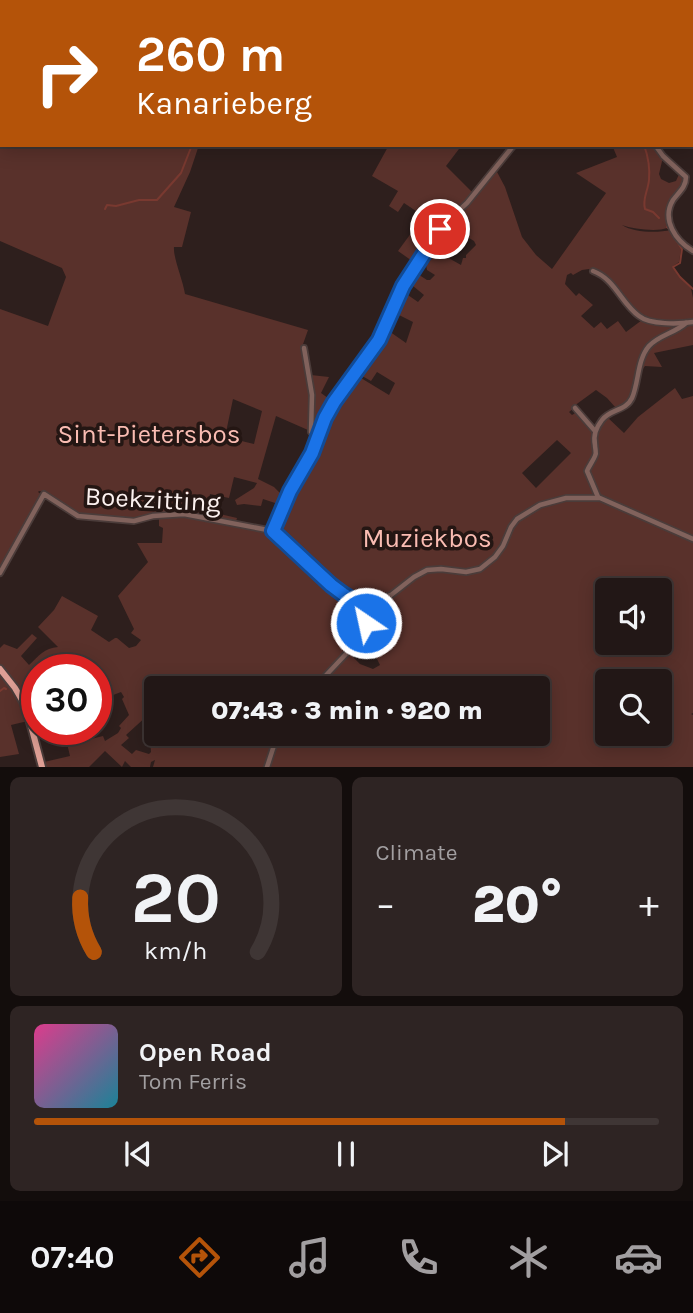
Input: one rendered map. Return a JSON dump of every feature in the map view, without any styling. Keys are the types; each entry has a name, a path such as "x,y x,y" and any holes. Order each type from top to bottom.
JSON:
{"main road":[{"path":"0,669 21,698"},
{"path":"36,745 42,767"}],"street":[{"path":"325,676 361,638 366,626 366,610 331,585 273,531 334,402 379,340 412,271 443,226 467,203 512,147"},
{"path":"656,147 686,177 686,184 674,198 669,219 678,240 693,251"},
{"path":"593,271 608,279 642,318 659,322 693,322"},
{"path":"598,497 587,471 596,453 595,431 607,414 631,402 643,356 649,346 686,323"},
{"path":"304,348 312,396 311,432 317,438"},
{"path":"575,408 595,431"},
{"name":"Boekzitting","path":"0,573 44,494 78,516 134,521 153,516 184,514 273,531"},
{"path":"364,607 371,601 391,595 427,570 469,572 485,566 498,553 513,524 520,518 540,505 570,497 598,497 693,539"},
{"path":"267,767 274,746"}],"green space":[{"path":"0,147 198,147 174,207 191,212 182,247 174,247 185,294 308,330 302,347 310,389 308,430 276,416 258,479 274,487 284,497 275,520 272,517 275,503 263,499 261,506 237,505 235,500 254,488 257,483 234,477 229,498 210,494 207,511 237,518 235,525 273,535 341,391 356,375 389,395 395,383 377,372 371,381 357,373 386,329 406,343 413,322 393,312 401,293 418,302 424,295 407,281 413,271 430,280 435,275 427,270 426,265 436,254 461,265 463,258 466,258 476,245 456,221 447,226 446,224 496,170 505,187 522,237 552,269 606,193 576,173 617,157 613,147 655,147 663,157 659,174 661,179 669,183 676,181 680,172 683,178 668,210 669,225 667,228 651,230 622,225 646,232 671,230 683,246 679,262 672,267 691,288 693,345 654,353 662,367 645,366 640,373 646,351 668,332 644,351 635,389 627,404 616,408 596,390 569,412 572,415 577,412 594,431 595,436 606,416 624,433 638,417 675,388 682,399 693,396 693,767 269,767 276,746 550,746 550,676 328,676 350,654 360,664 373,669 380,665 365,635 358,636 322,676 144,676 144,719 126,735 129,738 121,745 132,754 136,750 149,754 151,746 271,746 264,767 153,767 155,760 150,767 131,767 125,761 122,767 105,751 89,767 45,767 44,762 70,756 67,745 112,745 112,737 118,733 121,728 119,726 129,715 121,692 112,695 112,654 41,654 58,647 38,627 54,610 62,596 98,616 91,630 109,642 117,638 129,648 136,646 141,640 131,633 134,629 118,596 148,562 137,543 162,543 163,528 159,526 159,516 150,515 134,520 79,516 39,491 42,495 0,571 0,309 48,326 66,277 62,268 0,241","holes":["589,269 620,292 637,313 647,319 667,322 642,320 626,332 618,321 607,329 601,322 594,328 581,316 593,305 579,293 576,296 565,284 567,275","233,399 262,411 254,444 225,437","557,440 571,453 536,488 522,473"]},
{"path":"388,147 460,147 446,166 473,193 446,220 428,203 419,213 404,203 398,212 389,206 398,191 372,176"},
{"path":"420,221 437,232 415,263 398,251"},
{"path":"311,375 329,377 321,393 332,401 317,432 314,433 312,431"},
{"path":"32,634 37,638 21,654 21,693 0,667 0,648 4,644 17,649"},
{"path":"0,671 19,696 21,723 11,725 19,754 0,757"}],"waterway":[{"path":"105,209 107,205 157,200 181,173 191,147"},
{"path":"645,147 649,171 645,209 659,218"},
{"path":"670,231 682,249 680,263 673,267 693,289"},
{"path":"0,691 6,689"}],"route":[{"path":"366,623 364,607 331,585 273,531 290,491 312,453 325,418 341,390 379,340 403,286 440,229"}],"park label":[{"name":"Sint-Pietersbos","path":"149,434"},
{"name":"Muziekbos","path":"427,538"}]}
